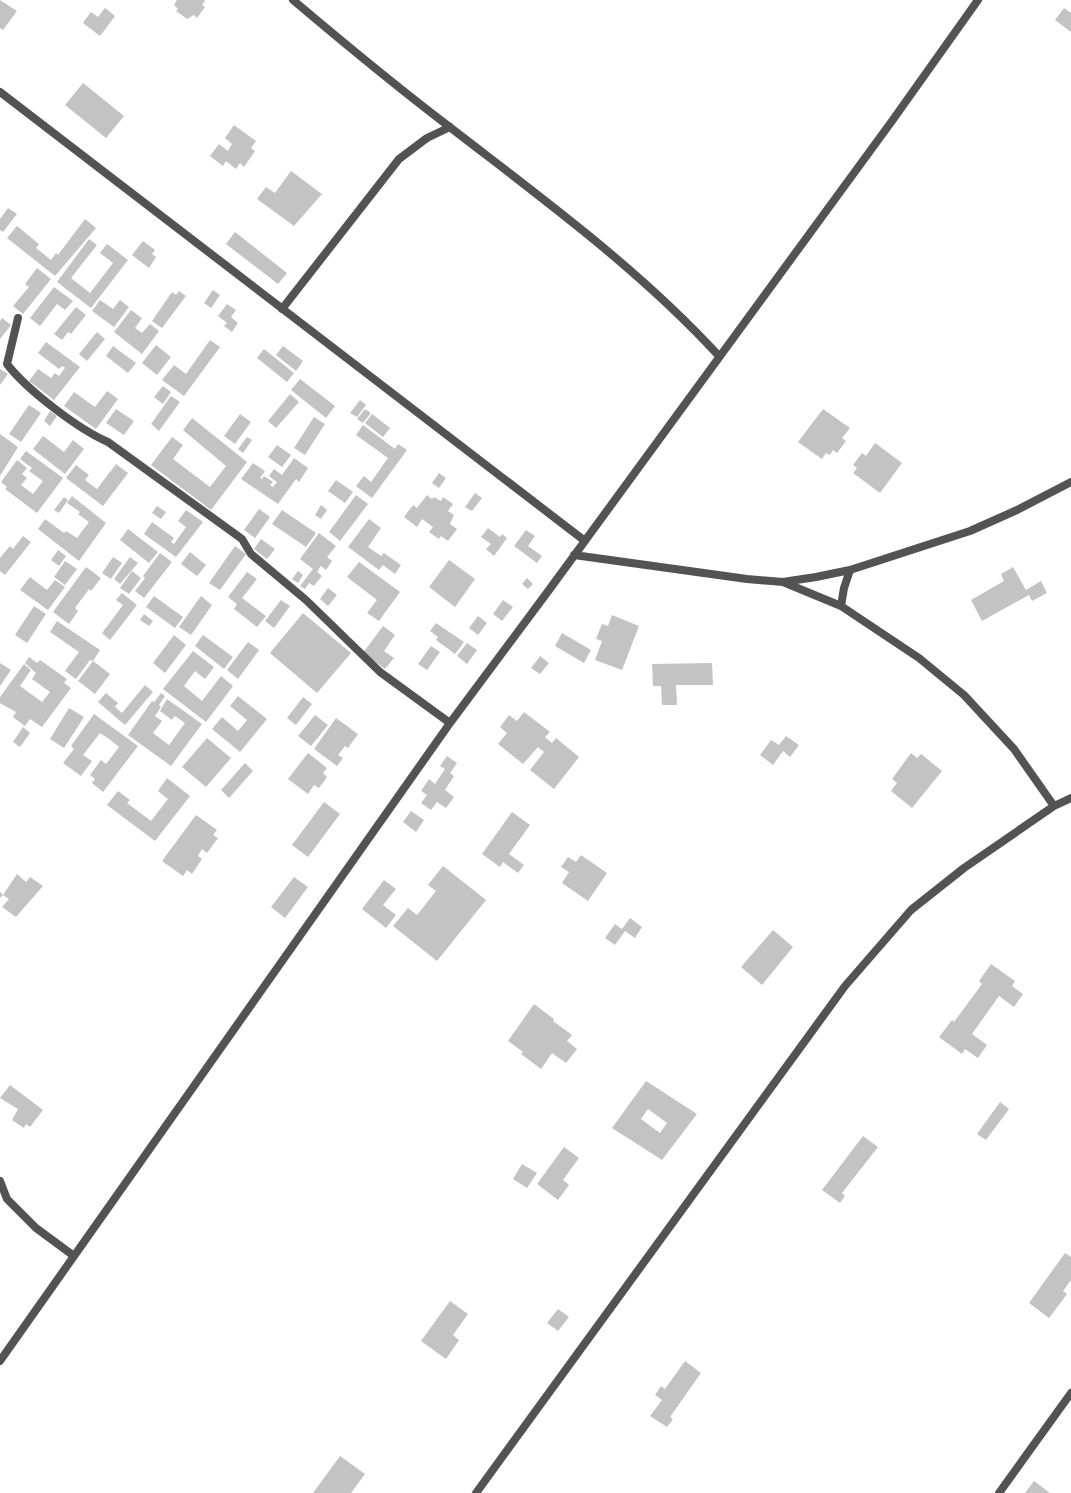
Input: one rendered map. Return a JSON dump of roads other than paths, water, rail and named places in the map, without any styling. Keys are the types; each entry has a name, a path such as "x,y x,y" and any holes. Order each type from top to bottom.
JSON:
{"street":[{"path":"293,0 450,127 519,179 603,246 690,324 719,356"},
{"path":"0,1361 450,723 585,541 978,0"},
{"path":"0,92 585,541"},
{"path":"282,309 399,159 427,138 450,127"},
{"path":"18,318 7,364 17,377 88,434 108,442 242,539 251,554 306,600 380,672 450,723"},
{"path":"574,555 726,577 784,582 850,570 970,531 1017,510 1071,482"},
{"path":"841,606 844,588 850,570"},
{"path":"784,582 841,606 919,658 976,706 1023,760 1054,806"},
{"path":"476,1493 845,986 911,910 964,868 1054,806 1071,798"},
{"path":"0,1181 7,1199 36,1228 74,1256"},
{"path":"999,1493 1071,1393"}]}
